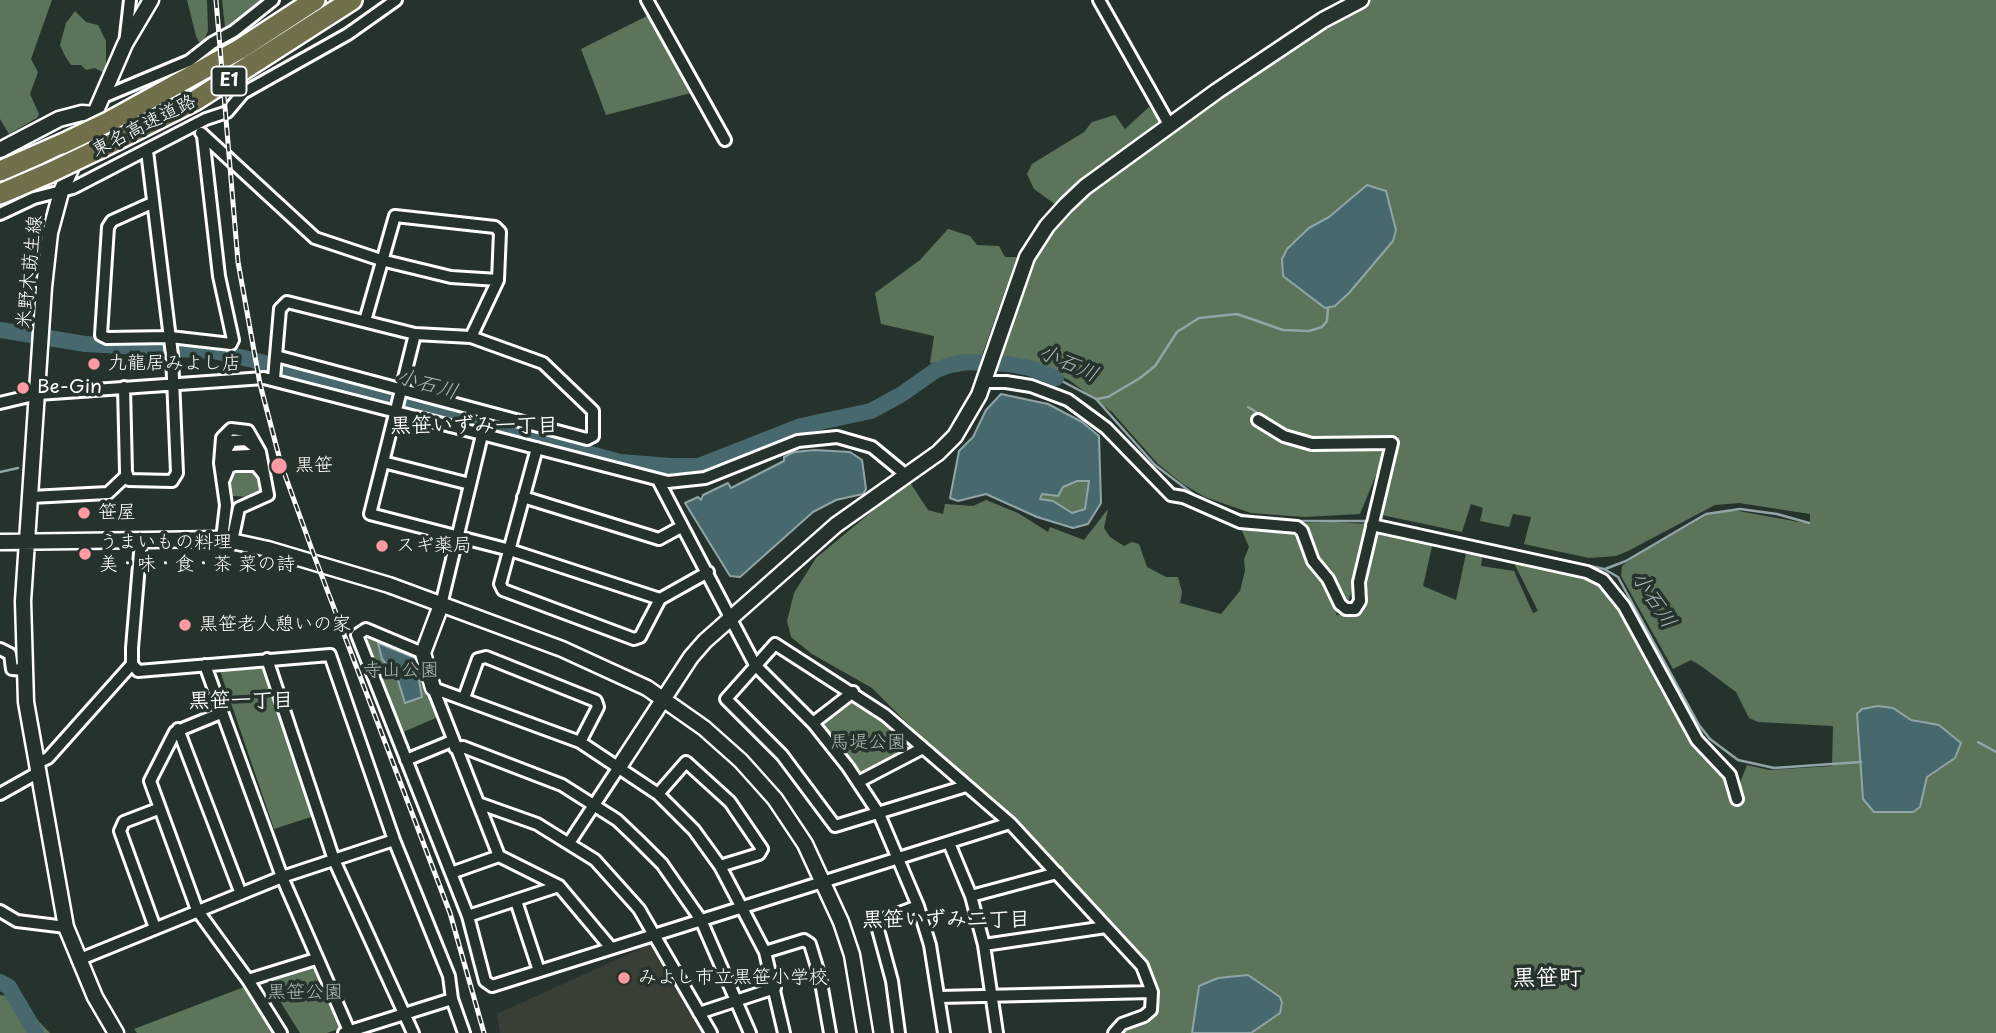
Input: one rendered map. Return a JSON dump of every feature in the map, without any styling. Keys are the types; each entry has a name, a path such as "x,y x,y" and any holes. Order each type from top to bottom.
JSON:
{"highway":[{"name":"東名高速道路","path":"0,172 62,144 103,117 240,49 315,0"},
{"name":"東名高速道路","path":"0,194 49,173 196,100 352,0"}],"street":[{"path":"125,44 130,0"},
{"name":"米野木莇生線","path":"116,1033 78,960 66,927 26,702 23,601 50,233 61,192 103,117 103,97 125,44 151,0"},
{"path":"103,97 188,61 234,31 273,0"},
{"path":"152,203 112,221 108,227 100,332 107,338 170,337 227,345 233,340 219,276 200,131 206,119 228,112 243,93 348,34 396,0"},
{"path":"647,0 725,140"},
{"path":"1099,0 1170,126"},
{"path":"569,843 691,657 836,525 938,453 956,436 969,415 985,375 1027,257 1047,226 1085,187 1323,20 1361,0"},
{"path":"341,23 348,34"},
{"path":"0,150 59,119 103,117"},
{"path":"0,214 34,198 61,192 105,174 147,150 200,131"},
{"path":"200,131 315,238 381,260 451,277 498,280"},
{"path":"124,387 129,480 172,481 177,473 172,355 147,150"},
{"path":"365,321 381,260 397,215 495,227 500,232 498,280 471,337"},
{"path":"274,376 280,309 285,303 415,334 471,337 547,365 595,413 592,438 276,358"},
{"path":"415,334 370,514 510,550 660,599"},
{"path":"985,375 1031,386 1068,400 1106,428 1171,495 1183,497 1240,522 1297,527 1302,531 1313,561 1346,609 1355,609 1360,601 1359,582 1392,443 1312,444 1284,436 1258,420"},
{"path":"0,404 38,394 274,376 397,408 482,435 658,480 689,482 779,446 837,437 872,447 906,475"},
{"path":"241,429 251,434 263,466 268,495 239,508 227,540 221,459 225,432 241,429"},
{"path":"482,435 441,605 423,653 454,745 499,856 559,886 611,948"},
{"path":"537,448 500,584 503,590 634,639 640,637 660,599 708,572"},
{"path":"221,459 250,455 263,466"},
{"path":"383,462 470,484"},
{"path":"224,478 229,467 235,465 263,466"},
{"path":"31,497 108,493 127,475"},
{"path":"658,480 755,665 813,723 858,782 878,814 900,859 918,906 940,997 944,1033"},
{"path":"523,498 659,538 681,527"},
{"path":"1373,522 1558,561 1594,574 1611,586 1697,740 1730,775 1737,799"},
{"path":"0,542 227,540 389,584 606,667 664,698 723,744 760,782 805,844 841,922 852,955 864,1033"},
{"path":"0,794 38,768 132,664 141,541"},
{"path":"423,653 366,629 357,635 468,916 487,984 492,986 1010,823"},
{"path":"966,786 839,827 832,825 782,755 727,702 728,695 775,644 885,715 1010,823 1142,967 1152,992 1151,1010 1144,1016 1122,1024 1114,1033"},
{"path":"0,649 10,654 12,669 25,670"},
{"path":"132,664 138,671 330,654 394,840 449,976 452,999 464,1033"},
{"path":"464,698 478,659 486,657 596,701 598,707 580,742"},
{"path":"267,659 334,860 413,1033"},
{"path":"205,665 282,877 348,1032 452,999"},
{"path":"433,688 580,742 658,794 694,830 720,866 765,953 784,1033"},
{"path":"813,723 853,692"},
{"path":"221,713 178,729 149,778 158,809 197,910 248,979 281,1033"},
{"path":"178,729 241,894"},
{"path":"405,760 454,745 463,747 555,782 622,824 662,864 701,920 750,1033"},
{"path":"858,782 923,748"},
{"path":"658,794 686,762 730,802 762,849 759,854 720,866"},
{"path":"478,803 537,824 595,860 622,887 654,935 711,1033"},
{"path":"155,928 120,831 124,822 158,809"},
{"path":"78,960 282,877 394,840"},
{"path":"949,843 971,896 984,945 997,1033"},
{"path":"451,873 499,856"},
{"path":"971,896 1057,873"},
{"path":"468,916 559,886"},
{"path":"516,901 539,971"},
{"path":"898,1033 894,991 876,922 918,906"},
{"path":"0,911 17,921 66,927"},
{"path":"984,945 1106,927"},
{"path":"765,953 804,940 810,944 830,1033"},
{"path":"248,979 316,959"},
{"path":"699,1013 775,988"},
{"path":"940,997 1152,992"}],"shaded area":[{"name":"みよし市立黒笹小学校","path":"653,943 702,1033 500,1033 497,1014"}],"green space":[{"path":"0,0 52,0 31,59 38,72 30,94 39,114 37,118 9,134 0,119"},
{"path":"187,0 207,0 208,31 204,41 199,42 196,36"},
{"path":"222,0 266,0 231,27 225,27"},
{"path":"1370,0 1996,0 1996,1033 1118,1033 1157,1001 1153,978 1144,963 1011,819 929,745 872,688 812,654 791,637 787,621 794,593 816,558 905,484 911,484 928,510 943,514 945,504 973,506 986,500 1018,513 1048,532 1050,527 1084,540 1108,509 1104,528 1110,537 1124,546 1132,542 1139,544 1147,567 1166,577 1178,577 1182,592 1180,603 1221,614 1240,591 1245,571 1244,559 1249,547 1239,524 1294,529 1339,605 1336,615 1362,613 1363,583 1375,533 1382,530 1433,542 1423,586 1456,600 1467,549 1483,552 1481,566 1514,571 1533,613 1538,611 1515,565 1524,562 1593,577 1612,592 1724,775 1739,785 1747,765 1769,770 1832,766 1833,726 1758,722 1749,718 1736,692 1701,666 1691,660 1673,669 1621,576 1622,566 1633,558 1707,515 1733,510 1810,524 1810,514 1739,503 1715,505 1628,551 1616,556 1589,558 1524,544 1531,517 1513,514 1509,527 1480,521 1483,508 1471,504 1462,532 1377,514 1398,436 1338,440 1311,437 1282,428 1260,414 1255,422 1311,448 1366,448 1384,452 1360,514 1305,517 1251,513 1205,497 1183,484 1158,464 1112,412 1069,380 1047,370 997,359 1026,272 1050,235 1087,192 1328,21"},
{"path":"75,11 86,22 98,25 106,41 106,74 95,68 86,70 81,65 71,65 65,56 60,45 66,23"},
{"path":"649,15 691,93 606,115 581,49"},
{"path":"1149,107 1159,121 1056,205 1034,189 1027,174 1032,164 1084,132 1092,122 1115,115 1125,129"},
{"path":"948,229 970,236 977,245 999,246 1005,257 1017,257 981,358 930,363 934,336 881,324 875,293 920,260"},
{"path":"233,470 257,470 263,487 261,493 249,497 233,496 229,490"},
{"path":"1077,481 1089,481 1085,508 1072,513 1053,501 1040,499 1041,494 1058,496 1063,487"},
{"path":"1304,523 1370,524 1349,600 1340,597 1315,559 1304,530"},
{"name":"寺山公園","path":"370,635 420,655 438,717 401,733 366,638"},
{"path":"267,662 317,815 274,829 218,665"},
{"name":"馬堤公園","path":"857,697 910,746 910,751 860,780 821,723"},
{"name":"黒笹公園","path":"316,959 350,1025 327,1033 300,1033 266,979"},
{"path":"244,987 276,1033 137,1033 134,1029"},
{"path":"0,995 15,997 50,1033 0,1033"}],"water":[{"path":"1367,185 1386,191 1396,230 1393,241 1349,293 1335,306 1325,308 1283,276 1282,259 1287,249 1309,228 1329,217"},
{"path":"1001,394 1048,404 1082,422 1099,436 1101,503 1088,524 1073,528 1037,517 986,494 958,501 950,498 959,451 973,437 986,410","holes":["1077,481 1089,481 1085,509 1072,513 1053,501 1040,499 1042,494 1058,496 1063,487"]},
{"path":"794,452 850,452 862,460 866,489 863,494 836,500 813,512 740,577 730,576 685,503 698,497 701,500 703,495 728,483 731,488 784,461 784,457"},
{"path":"378,643 415,658 422,697 405,703 397,677 382,659"},
{"path":"1878,706 1893,708 1911,720 1939,725 1961,743 1955,758 1927,777 1920,807 1913,812 1874,812 1863,799 1857,714 1862,709"},
{"path":"1248,975 1280,997 1280,1013 1251,1033 1192,1033 1199,986 1218,978"}],"waterway":[{"path":"1096,399 1108,397 1140,378 1155,366 1177,332 1199,318 1237,314 1283,330 1309,331 1322,327 1327,321 1328,308"},
{"name":"小石川","path":"0,330 85,344 214,351 321,376 390,399 620,462 670,466 699,466 801,426 871,411 902,394 936,370 950,365 967,362 1008,364 1030,368 1056,378"},
{"name":"小石川","path":"1056,378 1096,399 1155,465 1201,500"},
{"path":"1248,407 1264,417"},
{"path":"0,472 18,468"},
{"path":"1605,569 1626,561 1706,514 1740,509 1777,514 1809,523"},
{"name":"小石川","path":"1233,513 1264,519"},
{"name":"小石川","path":"1281,521 1369,521"},
{"name":"小石川","path":"1444,535 1604,569 1618,577 1699,725 1710,739 1738,760 1774,768 1861,762"},
{"path":"1978,742 1996,752"},
{"path":"0,982 9,987 36,1033"}],"tunnel":[{"path":"326,0 341,23"}],"railway":[{"path":"216,0 238,262 260,384 281,464 450,913 484,1033"}],"place":[{"name":"九龍居みよし店","path":"94,364"},
{"name":"Be-Gin","path":"23,388"},
{"name":"黒笹","path":"279,466"},
{"name":"笹屋","path":"84,513"},
{"name":"スギ薬局","path":"382,546"},
{"name":"うまいもの料理 美・味・食・茶 菜の詩","path":"85,554"},
{"name":"黒笹老人憩いの家","path":"185,625"},
{"name":"みよし市立黒笹小学校","path":"624,978"}],"district":[{"name":"黒笹いずみ一丁目","path":"474,426"},
{"name":"黒笹一丁目","path":"241,701"},
{"name":"黒笹いずみ二丁目","path":"946,920"},
{"name":"黒笹町","path":"1547,979"}]}
